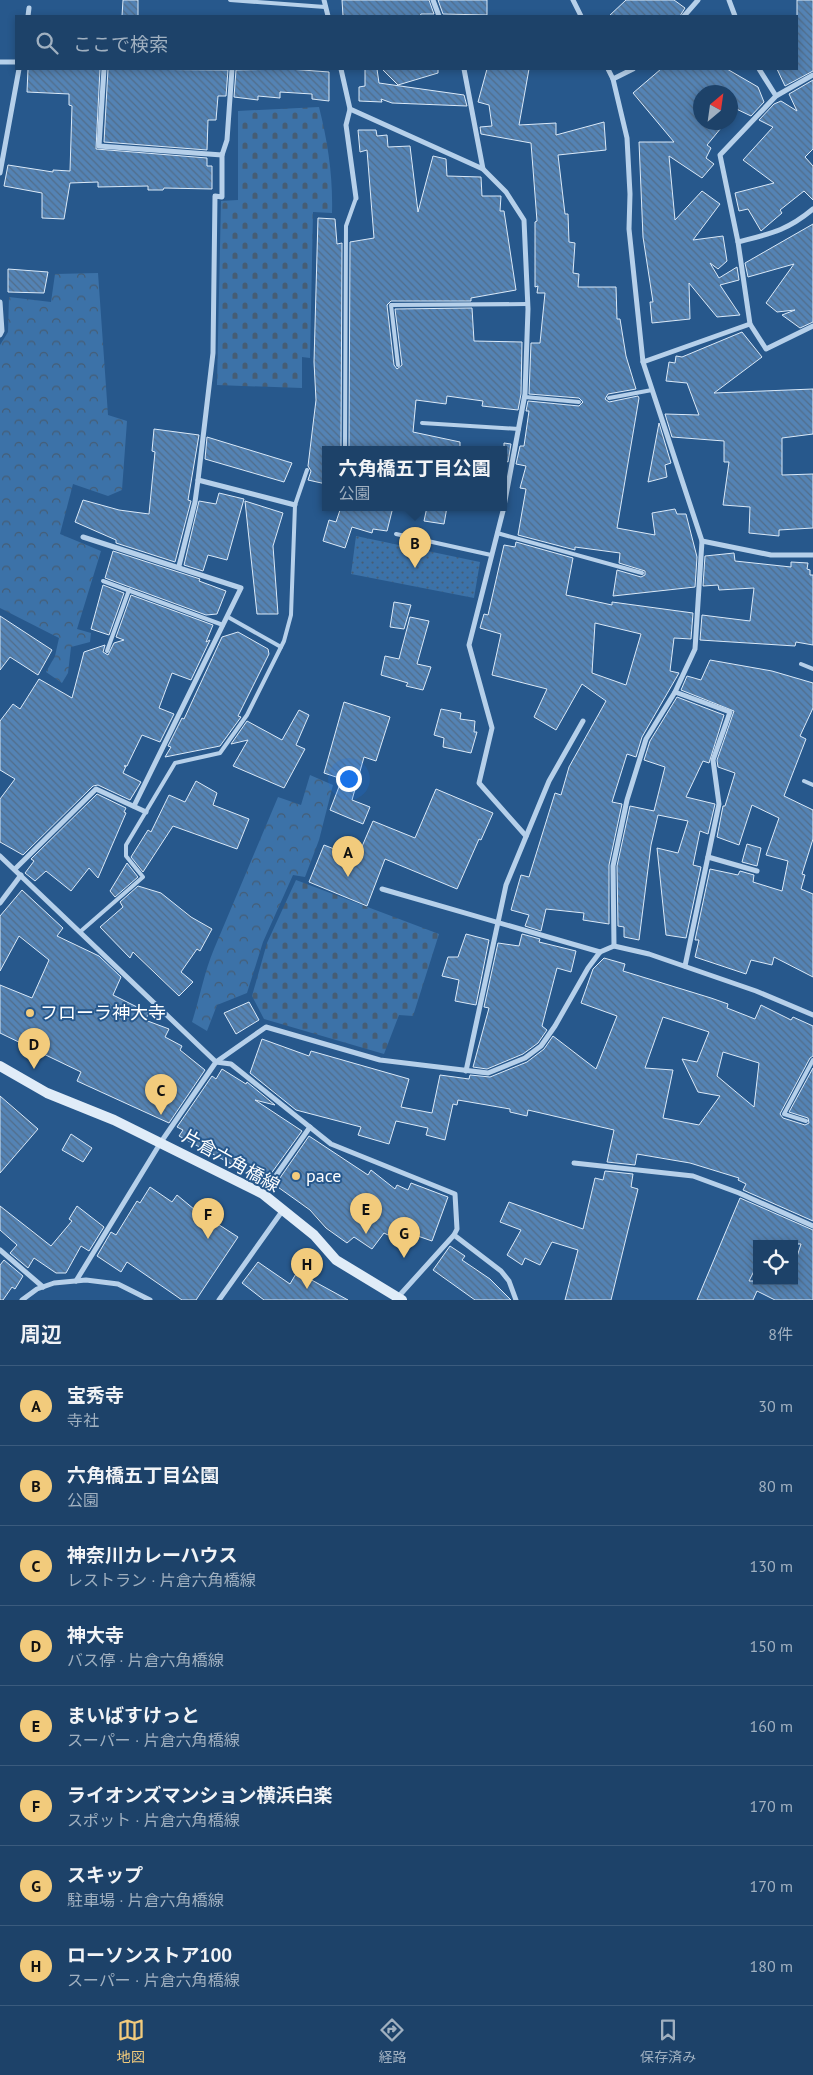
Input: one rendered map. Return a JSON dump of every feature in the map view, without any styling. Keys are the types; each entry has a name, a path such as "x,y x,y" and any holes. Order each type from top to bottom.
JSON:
{"street":[{"path":"324,0 328,15"},
{"path":"433,0 438,15"},
{"path":"573,0 580,15"},
{"path":"685,15 698,0"},
{"path":"729,0 735,15"},
{"path":"28,15 30,8"},
{"path":"0,62 15,62"},
{"path":"0,173 19,70"},
{"path":"104,70 99,146 222,155"},
{"path":"179,566 195,502 213,353 215,196 222,197 222,155 226,140 232,70"},
{"path":"341,70 350,109 346,124 356,198"},
{"path":"464,70 482,169"},
{"path":"608,70 613,80 627,138 630,194 629,229 643,362 702,541 695,649 675,692 646,739 627,800 613,866 614,946"},
{"path":"613,80 631,70"},
{"path":"759,70 776,96"},
{"path":"813,75 776,96 720,155 738,242 750,324 766,349 813,326"},
{"path":"350,109 482,169 506,192 524,220 527,304 525,398 507,491"},
{"path":"738,242 781,231 796,224 813,210"},
{"path":"0,302 2,331 0,335"},
{"path":"643,362 750,324"},
{"path":"198,480 295,505"},
{"path":"503,511 469,645 492,728 479,783 526,836"},
{"path":"84,537 179,566 241,588 134,806"},
{"path":"702,541 771,555 813,555"},
{"path":"675,692 730,712 712,760 718,804 685,966"},
{"path":"466,1071 506,885 549,781 583,721"},
{"path":"15,868 96,789 146,812"},
{"path":"0,856 15,868 216,1062 231,1064 331,1144 455,1194 458,1229 400,1298"},
{"path":"708,857 757,871"},
{"path":"0,903 21,875"},
{"path":"382,889 600,952"},
{"path":"76,1281 161,1142 216,1062 266,1027 380,1060 488,1073 525,1058 541,1046 556,1026 588,968 600,952 614,946 649,954 685,966 756,991 813,1015"},
{"name":"片倉六角橋線","path":"0,1066 47,1093 114,1120 263,1194 314,1235 336,1260 400,1298"},
{"path":"263,1194 310,1127"},
{"path":"574,1164 693,1176 740,1193 813,1226"},
{"path":"220,1300 284,1210"},
{"path":"454,1234 501,1271 509,1281 516,1300"},
{"path":"0,1250 43,1287"},
{"path":"22,1300 43,1287 76,1281 101,1281 118,1284 150,1300"}],"lane":[{"path":"230,0 326,7"},
{"path":"345,446 346,226 356,198"},
{"path":"398,365 391,305 527,304"},
{"path":"609,398 652,390"},
{"path":"525,398 579,402"},
{"path":"422,423 520,428"},
{"path":"81,931 143,877 126,856 126,845 175,763 220,753 247,715 281,647 291,614 295,505 307,470"},
{"path":"497,533 642,573"},
{"path":"396,534 491,556"},
{"path":"104,581 223,625"},
{"path":"107,651 129,590"},
{"path":"228,616 281,647"},
{"path":"801,664 813,669"},
{"path":"804,781 813,785"},
{"path":"806,1121 784,1114 813,1060"}],"green space":[{"path":"319,107 329,160 332,186 332,213 313,212 310,358 302,357 302,388 217,385 221,201 238,200 238,111"},
{"path":"98,273 108,415 127,421 122,490 108,496 73,484 60,534 101,551 77,629 91,633 90,642 71,647 68,673 62,683 46,672 55,656 59,638 0,608 0,345 8,332 9,297 51,302 55,274"},
{"path":"356,536 480,562 474,598 351,574"},
{"path":"310,775 333,785 319,840 305,877 293,875 263,942 247,993 217,1005 207,1031 192,1022 207,967 214,949 278,797 301,805"},
{"path":"296,880 439,934 413,1016 399,1015 384,1054 264,1019 252,996 267,943"}],"building":[{"path":"123,0 138,0 138,15 122,15"},
{"path":"342,0 429,0 434,14 420,15 343,15"},
{"path":"438,0 487,0 487,15 443,14"},
{"path":"626,0 674,0 685,8 681,15 610,15"},
{"path":"797,0 813,0 813,71 785,86 777,70 798,70"},
{"path":"28,70 100,70 96,149 207,158 207,166 212,166 212,189 164,188 163,190 148,190 148,186 98,187 98,182 70,183 64,219 42,218 42,193 4,186 8,165 53,172 53,170 70,171 72,106 69,105 69,94 27,92"},
{"path":"108,70 228,70 226,96 218,96 216,120 208,120 207,150 104,142"},
{"path":"236,70 329,72 329,101 312,99 312,94 280,92 280,98 258,96 258,100 234,97"},
{"path":"365,70 377,70 379,83 464,95 467,106 392,103 381,99 382,102 359,101 359,87 365,86"},
{"path":"383,70 438,70 438,73 398,85"},
{"path":"487,70 529,70 519,125 556,123 556,135 604,122 606,150 558,155 565,214 568,214 569,242 575,243 573,273 579,274 578,287 616,287 617,319 620,319 626,356 636,389 608,394 605,399 609,402 638,396 639,398 617,528 655,535 652,513 675,509 677,514 686,514 697,557 695,587 613,596 617,570 641,577 645,575 645,571 619,563 620,553 575,547 575,550 518,535 526,489 520,488 526,466 516,464 520,446 524,446 529,411 526,411 528,401 579,406 583,402 579,398 529,394 531,343 540,343 545,293 537,293 538,286 535,287 535,222 537,221 531,143 481,134 480,127 492,126 489,105 478,102"},
{"path":"660,70 729,70 758,87 764,102 751,116 738,110 738,85 693,85 693,130 719,130 707,145 711,148 706,158 714,164 702,178 669,156 675,220 702,191 720,204 693,240 723,236 727,261 718,269 710,263 719,278 737,267 739,280 720,285 740,315 717,317 689,283 690,319 652,323 650,302 653,302 643,237 639,142 674,142 633,93"},
{"path":"813,80 813,149 805,157 813,166 813,200 804,191 780,210 782,213 761,231 748,209 739,211 735,193 774,183 743,160 773,127 759,120 774,104 781,101 797,111 789,94"},
{"path":"358,130 376,130 377,136 387,135 388,147 410,146 418,212 433,156 446,159 447,176 481,177 482,196 501,196 500,211 504,211 516,290 471,298 471,301 391,301 387,305 394,365 397,369 402,365 395,309 472,308 474,341 522,342 521,394 518,410 482,406 483,401 447,396 446,404 416,400 413,432 460,442 460,446 349,446 350,242 374,238 367,150 360,152"},
{"path":"318,218 335,219 337,244 342,243 341,446 322,446 322,483 308,480 311,471 308,466 316,400 314,362"},
{"path":"813,224 813,322 800,328 782,315 795,310 777,312 766,303 794,264 748,277 745,263"},
{"path":"8,269 48,272 44,293 8,292"},
{"path":"742,332 762,357 714,393 813,389 813,434 782,438 782,475 813,474 813,528 779,530 779,536 749,533 750,507 723,505 729,462 724,462 724,441 672,437 665,414 699,415 687,383 666,381 669,362 675,363 676,356 682,357"},
{"path":"659,423 671,463 665,465 667,477 648,482"},
{"path":"154,429 199,435 188,500 191,501 175,562 116,543 116,540 75,522 83,500 119,510 149,514 155,452 152,451"},
{"path":"207,437 292,463 284,482 205,459"},
{"path":"504,443 511,444 508,462 507,446 504,446"},
{"path":"219,493 244,499 227,560 208,555 203,571 184,565 199,501 216,504"},
{"path":"245,501 283,513 273,546 278,614 257,614"},
{"path":"340,511 392,511 387,531 373,529 372,533 352,527 345,548 323,541 329,520 336,522"},
{"path":"426,511 446,511 444,524 424,521"},
{"path":"516,542 573,558 566,595 612,605 612,602 693,613 691,639 674,638 670,671 679,673 642,737 636,757 627,754 612,802 622,804 609,865 609,924 583,920 584,913 546,909 541,931 525,926 529,915 511,910 521,875 529,877 555,793 561,795 569,767 606,701 582,684 556,730 534,717 547,689 492,675 501,634 480,628 484,614 488,615 504,545 515,547","holes":["595,623 641,634 626,685 592,673"]},
{"path":"113,551 200,579 199,581 226,591 217,614 206,615 105,578"},
{"path":"734,553 735,561 791,567 791,562 808,563 807,569 810,570 810,575 813,575 813,645 796,642 795,646 700,640 702,615 750,621 754,588 719,590 718,585 703,586 705,556"},
{"path":"103,585 124,593 109,635 91,629"},
{"path":"131,595 213,625 206,642 210,640 191,680 172,673 159,708 174,714 160,742 142,735 123,773 141,782 130,800 98,785 93,786 23,855 0,842 0,799 15,779 0,770 0,721 13,704 20,709 39,679 72,698 84,652 105,645 103,652 108,655 114,643 124,640 116,637"},
{"path":"394,602 411,605 404,629 390,627"},
{"path":"0,616 52,650 38,675 10,657 0,670"},
{"path":"410,617 429,621 417,664 431,667 423,690 406,686 408,683 381,675 385,656 399,659"},
{"path":"238,632 268,649 269,654 238,716 241,717 220,746 165,757 171,747 168,746 182,718 184,719 222,637"},
{"path":"710,660 772,671 813,683 813,708 800,736 806,739 784,796 813,810 813,839 802,874 805,875 801,889 813,894 813,977 774,957 772,965 751,960 746,974 695,957 699,940 695,940 710,869 738,875 740,871 754,875 753,882 782,891 788,861 766,855 779,818 752,805 739,845 717,837 723,806 725,806 735,773 718,767 717,760 734,711 681,690 687,676 701,680"},
{"path":"677,697 724,715 709,763 703,761 686,797 715,804 708,834 700,831 693,865 701,867 686,938 666,935 657,848 678,853 688,821 658,815 651,845 639,940 624,937 624,927 618,926 617,866 630,806 654,811 665,767 644,760 650,741"},
{"path":"344,702 390,717 376,761 364,757 352,800 370,807 363,824 330,810 342,779 324,773"},
{"path":"441,709 461,713 460,719 475,721 474,732 477,732 471,753 443,747 444,738 434,735"},
{"path":"299,710 309,715 296,745 305,749 284,788 233,766 248,740 231,744 247,721 282,740"},
{"path":"196,781 217,793 213,805 249,819 237,849 173,826 143,872 131,857 148,830 151,832 169,795 185,802"},
{"path":"436,789 493,813 481,840 479,839 457,889 385,859 367,906 309,882 324,845 357,858 373,821 415,838"},
{"path":"97,794 126,808 124,812 126,813 98,878 89,868 71,891 46,871 35,881 25,873 34,861 31,859"},
{"path":"747,844 761,848 757,866 742,862"},
{"path":"127,863 138,877 115,897 110,891"},
{"path":"138,886 161,893 191,917 212,929 200,951 197,949 181,972 193,982 179,996 133,952 130,958 100,927 123,907 120,902"},
{"path":"22,890 63,928 57,936 99,956 121,977 113,995 149,1013 145,1020 169,1029 165,1037 182,1046 180,1050 205,1070 169,1123 77,1081 81,1072 0,1033 0,985 32,998 49,960 19,936 0,971 0,916"},
{"path":"466,934 489,940 476,1005 455,1001 459,980 442,976 448,957 458,957"},
{"path":"522,934 540,939 539,942 576,951 571,972 557,968 542,1026 547,1030 538,1043 523,1054 487,1069 473,1067 489,1008 484,1007 498,943 519,946"},
{"path":"604,958 625,964 623,971 728,1004 727,1008 755,1019 761,1005 791,1020 793,1017 813,1026 813,1056 810,1058 780,1114 783,1118 805,1125 809,1123 808,1118 789,1112 813,1068 813,1221 743,1190 746,1184 738,1180 739,1178 690,1163 637,1154 635,1165 607,1162 614,1130 528,1110 527,1116 510,1112 510,1109 458,1100 457,1105 453,1104 445,1140 426,1135 428,1128 396,1121 389,1144 358,1135 361,1127 296,1110 250,1073 262,1039 309,1056 311,1051 409,1079 401,1107 432,1113 440,1075 469,1079 470,1075 490,1077 527,1062 544,1049 553,1036 596,1069 617,1016 581,1003 593,969","holes":["663,1017 709,1032 697,1062 682,1059 698,1092 720,1096 699,1125 663,1118 673,1070 645,1068","723,1052 759,1063 754,1107 717,1076"]},
{"path":"249,1002 259,1020 236,1034 224,1013"},
{"path":"222,1069 246,1084 247,1082 275,1105 255,1100 302,1131 265,1182 179,1136 183,1130 177,1127 212,1076 216,1079"},
{"path":"0,1096 38,1129 0,1173"},
{"path":"71,1134 92,1148 83,1162 62,1150"},
{"path":"309,1136 368,1175 371,1170 395,1189 397,1185 408,1190 411,1183 448,1197 432,1241 392,1227 388,1235 384,1233 372,1249 354,1237 347,1243 326,1228 310,1210 275,1185"},
{"path":"605,1171 633,1174 631,1187 638,1189 611,1300 565,1300 578,1250 552,1242 540,1265 525,1258 522,1265 507,1255 521,1230 500,1222 509,1202 583,1229 595,1178 603,1180"},
{"path":"150,1187 172,1202 177,1195 212,1224 213,1221 238,1237 196,1300 182,1300 127,1262 121,1272 97,1256 111,1232 116,1235 137,1201 140,1203"},
{"path":"740,1198 813,1230 813,1300 775,1300 757,1291 753,1300 697,1300"},
{"path":"0,1206 51,1246 72,1221 69,1219 77,1206 104,1227 89,1251 81,1246 66,1273 56,1273 34,1258 28,1268 10,1253 17,1245 0,1230"},
{"path":"450,1246 465,1256 462,1260 490,1279 511,1300 475,1300 433,1270"},
{"path":"4,1260 23,1276 15,1289 12,1287 3,1300 0,1300 0,1265"},
{"path":"258,1262 290,1284 297,1272 348,1300 264,1300 242,1283"}],"place":[{"name":"六角橋五丁目公園","path":"415,568"},
{"name":"宝秀寺","path":"348,877"},
{"name":"フローラ神大寺","path":"30,1013"},
{"name":"神大寺","path":"34,1069"},
{"name":"神奈川カレーハウス","path":"161,1115"},
{"name":"pace","path":"296,1176"},
{"name":"まいばすけっと","path":"366,1234"},
{"name":"ライオンズマンション横浜白楽","path":"208,1239"},
{"name":"スキップ","path":"404,1258"},
{"name":"ローソンストア100","path":"307,1289"}]}
